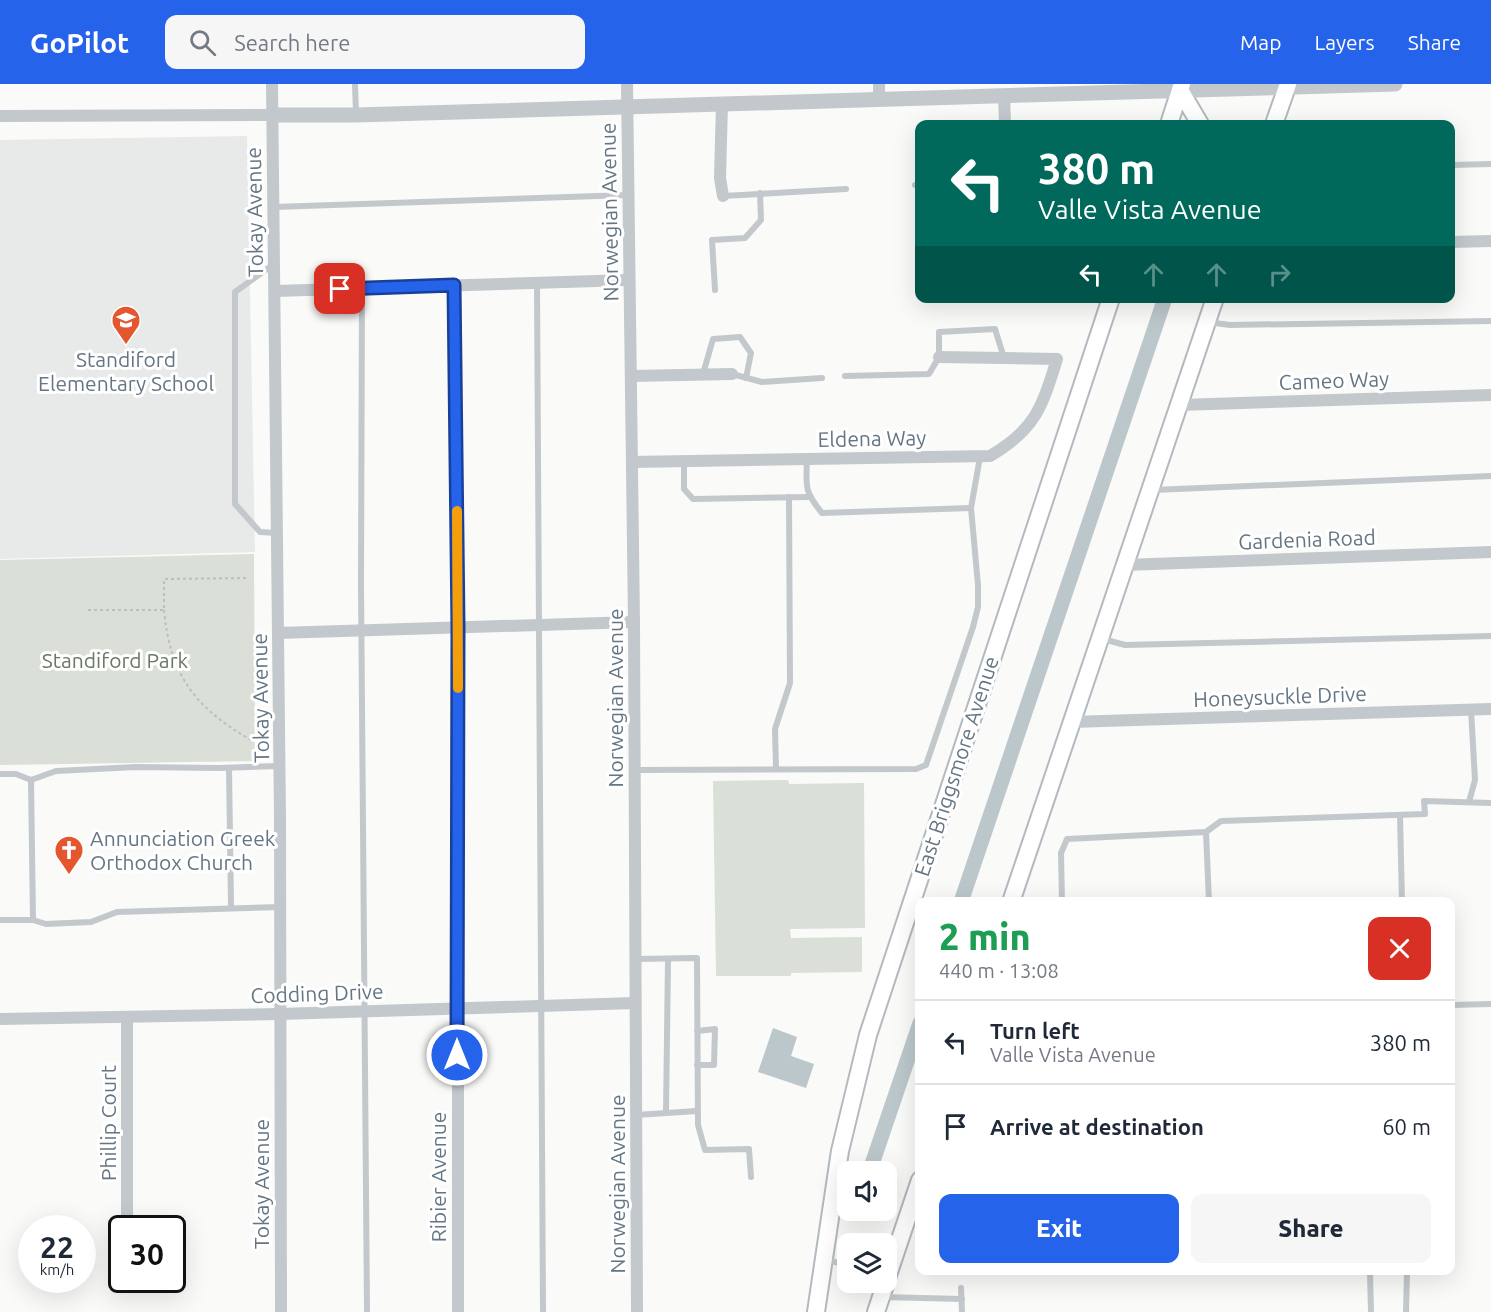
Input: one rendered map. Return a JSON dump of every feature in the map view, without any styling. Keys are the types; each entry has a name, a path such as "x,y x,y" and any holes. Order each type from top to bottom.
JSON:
{"main road":[{"path":"1275,120 1286,85"},
{"path":"1170,120 1181,87"},
{"path":"1181,87 1198,120"},
{"name":"East Briggsmore Avenue","path":"816,1312 840,1151 868,1035 1109,303"},
{"path":"1207,322 1208,303"},
{"path":"1013,897 1213,303"},
{"path":"897,1249 915,1195"}],"street":[{"name":"Tokay Avenue","path":"272,84 280,766 281,1312"},
{"name":"Norwegian Avenue","path":"627,84 634,622 637,1312"},
{"path":"0,116 356,115 722,104 879,92 1004,95 1181,87 1395,84"},
{"path":"1004,95 1005,120"},
{"path":"722,104 720,178 723,196"},
{"path":"1455,242 1491,241"},
{"path":"275,291 629,280"},
{"name":"Ribier Avenue","path":"454,285 458,627 458,1312"},
{"path":"939,357 1004,358"},
{"name":"Eldena Way","path":"632,462 990,456 1005,447 1028,427 1040,409 1057,359 1004,358"},
{"path":"631,376 732,374"},
{"name":"Cameo Way","path":"1179,405 1491,395"},
{"name":"Gardenia Road","path":"1125,565 1491,552"},
{"path":"278,633 634,622"},
{"name":"Honeysuckle Drive","path":"1071,723 1491,709"},
{"name":"Codding Drive","path":"0,1019 280,1014 635,1003"},
{"name":"Phillip Court","path":"127,1215 128,1017"}],"lane":[{"path":"355,84 356,115"},
{"path":"1455,165 1491,164"},
{"path":"723,196 846,189"},
{"path":"715,290 712,240 745,238 762,220 760,193"},
{"path":"274,207 628,195"},
{"path":"275,264 235,292 235,504 260,532 277,533"},
{"path":"537,283 543,1312"},
{"path":"362,288 367,1312"},
{"path":"1207,322 1230,325 1491,321"},
{"path":"844,376 929,374 939,357 939,332 995,329 1004,358"},
{"path":"703,375 713,339 740,337 751,353 746,378"},
{"path":"732,374 762,382 822,378"},
{"path":"635,770 916,769 926,765 978,607 971,508 980,456"},
{"path":"807,459 808,496 822,513 971,508"},
{"path":"684,461 684,489 693,499 808,496"},
{"path":"1150,490 1491,476"},
{"path":"776,768 775,729 790,683 789,497"},
{"path":"1099,638 1125,645 1491,636"},
{"path":"1469,802 1474,780 1471,710"},
{"path":"0,774 16,774 31,780 56,771 136,767 280,766"},
{"path":"229,768 231,908"},
{"path":"31,780 33,920"},
{"path":"1062,897 1061,853 1067,839 1206,832 1221,820 1425,814 1425,801 1491,803"},
{"path":"1400,815 1402,897"},
{"path":"1206,832 1209,897"},
{"path":"0,920 33,920 46,924 91,922 117,912 280,907"},
{"path":"635,959 697,958 698,1125 705,1150 749,1149 751,1177"},
{"path":"666,1113 668,960"},
{"path":"1455,1005 1491,1004"},
{"path":"697,1031 714,1029 714,1065 697,1065"},
{"path":"636,1115 697,1111"},
{"path":"824,1258 837,1262"},
{"path":"1370,1275 1371,1312"},
{"path":"1406,1312 1407,1275"},
{"path":"961,1288 962,1312"},
{"path":"897,1290 962,1299"}],"path":[{"path":"249,578 164,579 164,610 165,626 174,658 187,687 208,711 231,729 251,740"},
{"path":"88,610 164,610"}],"shaded area":[{"name":"Standiford Elementary School","path":"247,136 255,552 0,559 0,140"},
{"path":"773,1028 797,1037 791,1056 814,1064 806,1088 758,1072"}],"green space":[{"name":"Standiford Park","path":"254,554 255,761 0,765 0,560"},
{"path":"788,780 789,784 864,783 865,928 790,929 791,938 862,937 862,972 791,973 791,976 716,976 713,781"}],"waterway":[{"path":"963,897 1163,303"},
{"path":"873,1161 915,1038"}],"slow traffic":[{"path":"457,511 458,688"}],"place":[{"name":"Standiford Elementary School","path":"126,346"},
{"name":"Annunciation Greek Orthodox Church","path":"69,876"}],"route":[{"path":"340,289 454,285 458,627 457,1055"}]}
